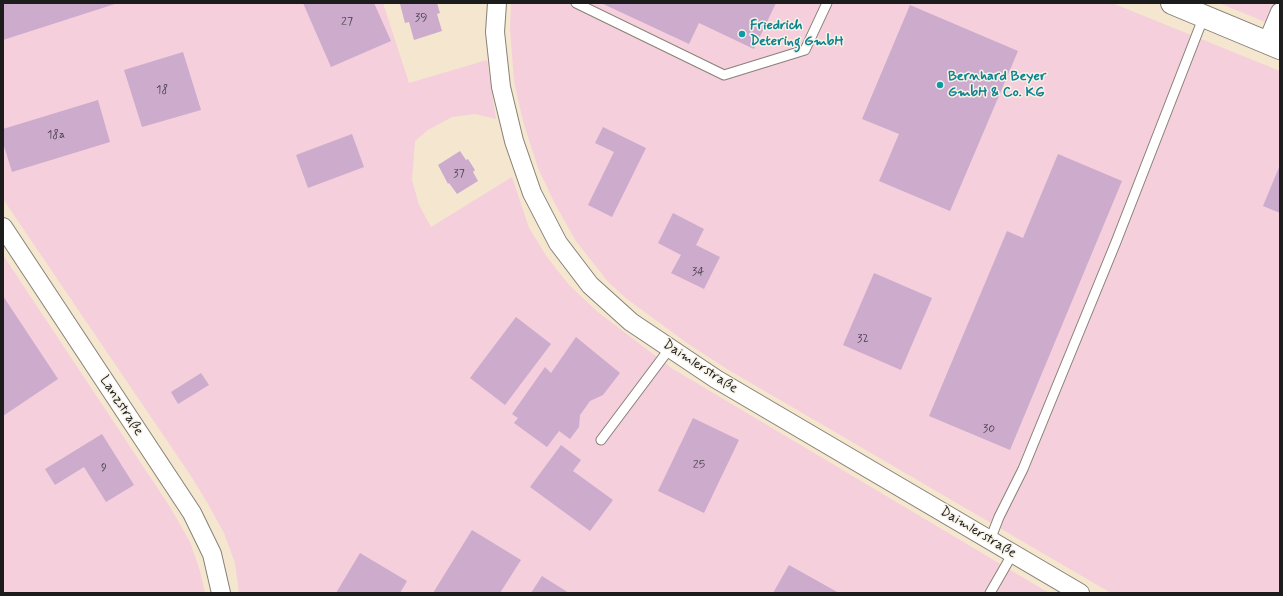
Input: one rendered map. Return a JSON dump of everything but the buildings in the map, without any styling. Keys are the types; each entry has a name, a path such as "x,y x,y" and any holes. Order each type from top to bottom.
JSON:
{"street":[{"name":"Daimlerstraße","path":"497,3 495,32 501,87 514,141 532,193 558,243 590,285 631,322 716,379 1078,593"},
{"path":"1172,3 1274,45 1280,12"},
{"name":"Lanzstraße","path":"3,227 192,513 212,554 221,593"}],"lane":[{"path":"576,3 724,75 805,50 827,3"},
{"path":"990,540 999,517 1023,469 1116,242 1204,16"},
{"path":"601,440 670,348"},
{"path":"990,593 1013,554"}],"shaded area":[{"path":"3,3 383,3 409,83 487,60 496,119 475,114 452,117 428,130 415,141 412,180 419,205 431,227 512,177 529,228 547,257 569,285 599,313 673,369 1049,593 239,593 235,563 224,533 208,504 191,476 3,199"},
{"path":"511,3 1112,3 1280,71 1280,593 1111,593 727,369 687,343 627,299 609,283 576,241 554,202 538,168 523,121 514,81 510,29"},
{"path":"1219,3 1280,3 1280,28 1231,8"},
{"path":"3,255 170,507 190,542 200,571 205,593 3,593"}],"place":[{"name":"Friedrich Detering GmbH","path":"742,34"},
{"name":"Bernhard Beyer GmbH & Co. KG","path":"940,85"}]}
